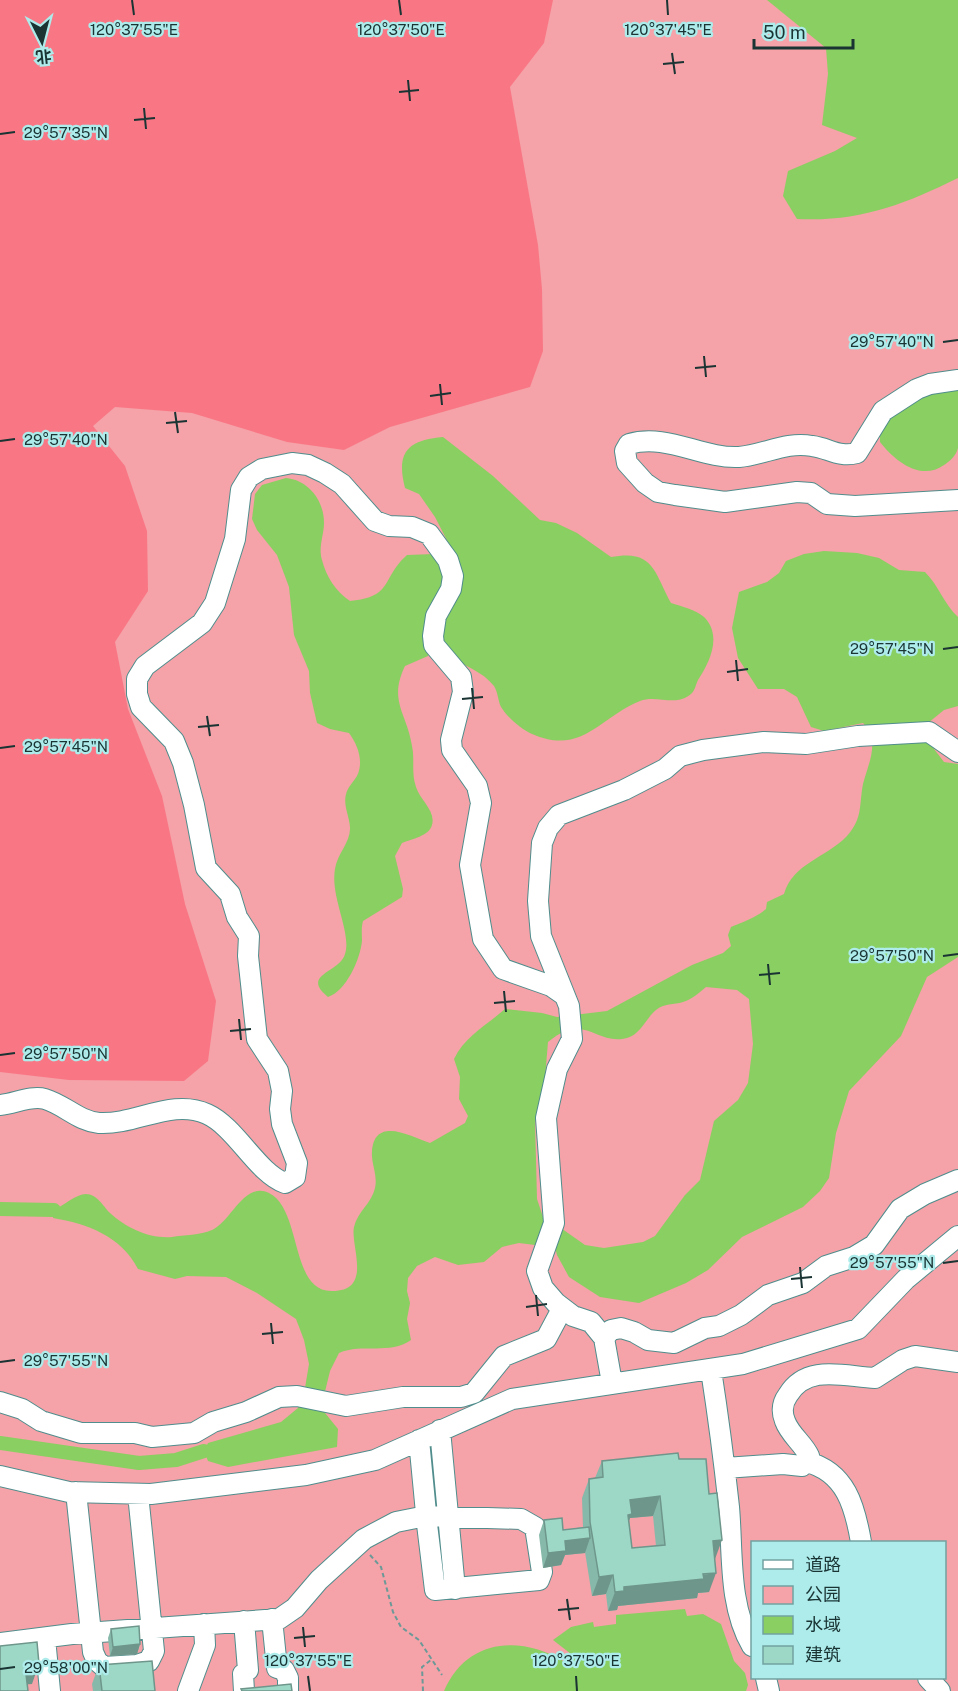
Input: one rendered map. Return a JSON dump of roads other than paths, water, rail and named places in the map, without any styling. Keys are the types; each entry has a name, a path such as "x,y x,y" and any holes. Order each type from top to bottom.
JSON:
{"street":[{"path":"958,380 930,384 917,389 883,411 856,453 846,456 812,446 791,445 739,457 648,441 630,444 625,451 627,463 645,483 658,492 675,495 725,502 797,492 811,493 827,504 855,506 958,500"},
{"path":"0,1105 44,1099 80,1119 99,1122 119,1122 191,1108 209,1115 224,1125 273,1178 285,1183 295,1177 297,1163 282,1124 280,1109 282,1091 278,1071 257,1039 248,956 249,936 237,917 230,894 206,868 194,805 183,763 174,741 141,707 137,694 137,679 146,666 202,623 216,603 235,539 241,490 249,477 262,469 279,465 308,465 325,473 342,484 375,521 389,526 412,527 429,534 448,560 453,576 452,589 436,616 433,636 434,645 461,677 463,692 451,740 452,750 477,786 481,803 470,866 483,939 503,969 551,986 567,1003"},
{"path":"612,1383 604,1338 591,1322 573,1316 562,1309 543,1288 537,1271 554,1223 546,1118 557,1069 572,1039 567,1003 541,936 538,901 542,843 548,828 559,815 624,790 688,754 764,742 806,744 858,736 929,732 958,752"},
{"path":"604,1338 611,1330 621,1328 648,1340 674,1343 705,1328 719,1326 741,1316 768,1295 803,1283 826,1266 854,1257 874,1245 900,1209 958,1180"},
{"path":"0,1476 76,1492 138,1494 230,1486 375,1460 512,1399 743,1364 858,1329 906,1279 958,1236"},
{"path":"0,1402 22,1409 41,1421 81,1433 168,1437 194,1433 213,1422 246,1412 279,1397 297,1396 346,1406 388,1398 445,1398 474,1393 504,1356 546,1339 562,1309"},
{"path":"725,1468 783,1464 802,1466 807,1462 809,1456 806,1450 791,1432 782,1413 782,1404 793,1387 806,1379 836,1372 875,1378 903,1360 915,1356 958,1362"},
{"path":"711,1370 725,1468 739,1616 751,1642"},
{"path":"440,1430 448,1517 445,1589"},
{"path":"419,1440 426,1516 445,1589"},
{"path":"807,1462 823,1466 853,1503 859,1522 861,1541"},
{"path":"76,1492 93,1652 97,1661 104,1667 136,1665 149,1661 154,1652 154,1628 138,1494"},
{"path":"0,1643 91,1633 279,1619 295,1608 319,1580 357,1545 396,1522 426,1516 521,1519 535,1527 542,1572 539,1580 445,1589"},
{"path":"272,1619 277,1668"},
{"path":"244,1621 248,1670"},
{"path":"188,1691 205,1645 204,1624"},
{"path":"45,1638 50,1691"},
{"path":"244,1691 243,1674 248,1670 277,1668 284,1670 288,1678 288,1691"},
{"path":"930,1679 940,1691"}],"water":[{"path":"767,0 958,0 958,178 880,210 841,218 797,219 783,196 788,171 835,151 857,138 822,125 828,74 826,48"},
{"path":"958,386 958,448 954,456 946,463 935,470 917,470 900,462 880,442 881,428 894,413 915,401"},
{"path":"443,437 493,476 540,520 556,523 577,533 611,557 636,556 644,560 651,565 671,603 693,610 704,617 713,632 712,649 710,658 692,693 680,700 646,699 640,701 590,732 564,740 549,740 532,734 511,719 501,707 491,682 457,659 438,640 453,552 435,517 419,494 405,488 402,466 407,450 413,445 421,441"},
{"path":"286,478 308,487 318,499 323,515 321,555 324,566 336,588 350,601 364,599 381,591 393,571 407,555 434,554 446,574 428,656 405,666 398,689 400,707 410,735 415,782 418,792 432,815 432,825 424,834 402,843 395,856 403,889 402,897 363,921 361,949 351,974 335,994 328,997 320,989 318,983 320,978 336,966 345,954 346,936 334,880 338,858 350,832 345,805 346,796 359,771 360,759 349,733 330,729 317,723 310,693 309,671 294,635 289,587 277,555 257,530 252,519 255,494 262,485"},
{"path":"824,551 857,553 879,558 899,570 925,572 958,617 958,706 944,710 928,723 934,749 944,762 958,764 958,957 927,977 901,1036 849,1091 836,1133 829,1178 820,1191 803,1207 742,1237 708,1270 686,1283 639,1303 600,1297 569,1277 557,1255 553,1240 558,1226 585,1245 604,1248 643,1242 655,1236 685,1195 700,1180 714,1121 738,1100 748,1083 753,1044 749,999 737,990 706,987 686,1001 659,1008 636,1033 627,1038 607,1038 581,1029 561,1033 548,1042 545,1078 535,1122 537,1199 545,1223 543,1246 519,1243 502,1247 484,1262 458,1265 435,1257 417,1266 408,1278 407,1291 410,1303 407,1319 411,1340 394,1347 357,1349 339,1353 330,1371 321,1408 338,1429 337,1447 228,1467 208,1461 204,1451 208,1443 281,1422 298,1408 305,1388 309,1364 304,1340 296,1319 257,1293 226,1277 187,1276 175,1279 138,1269 131,1258 113,1240 91,1228 53,1218 54,1210 86,1194 97,1198 110,1213 131,1228 155,1236 172,1237 212,1230 219,1226 245,1197 260,1191 269,1193 279,1202 287,1215 302,1264 309,1278 318,1287 331,1291 344,1289 352,1284 357,1266 354,1227 375,1188 376,1179 372,1156 374,1141 379,1134 395,1131 430,1143 465,1123 468,1116 459,1099 460,1077 454,1059 470,1037 505,1009 557,1017 607,1011 692,965 723,953 731,946 728,935 731,927 766,909 767,902 784,894 788,884 802,868 839,844 856,823 860,811 863,784 872,753 868,730 863,723 824,731 811,727 797,697 784,689 758,689 738,658 732,628 739,592 767,582 779,573 786,561 804,554"},
{"path":"685,1609 687,1616 703,1614 721,1624 734,1661 745,1673 748,1685 746,1691 444,1691 454,1673 466,1660 481,1651 497,1646 513,1645 548,1653 565,1662 571,1654 553,1640 571,1627 593,1622 594,1627 616,1624 616,1615"}],"waterway":[{"path":"0,1209 54,1210"},
{"path":"0,1443 139,1463 176,1460 204,1451"}]}
